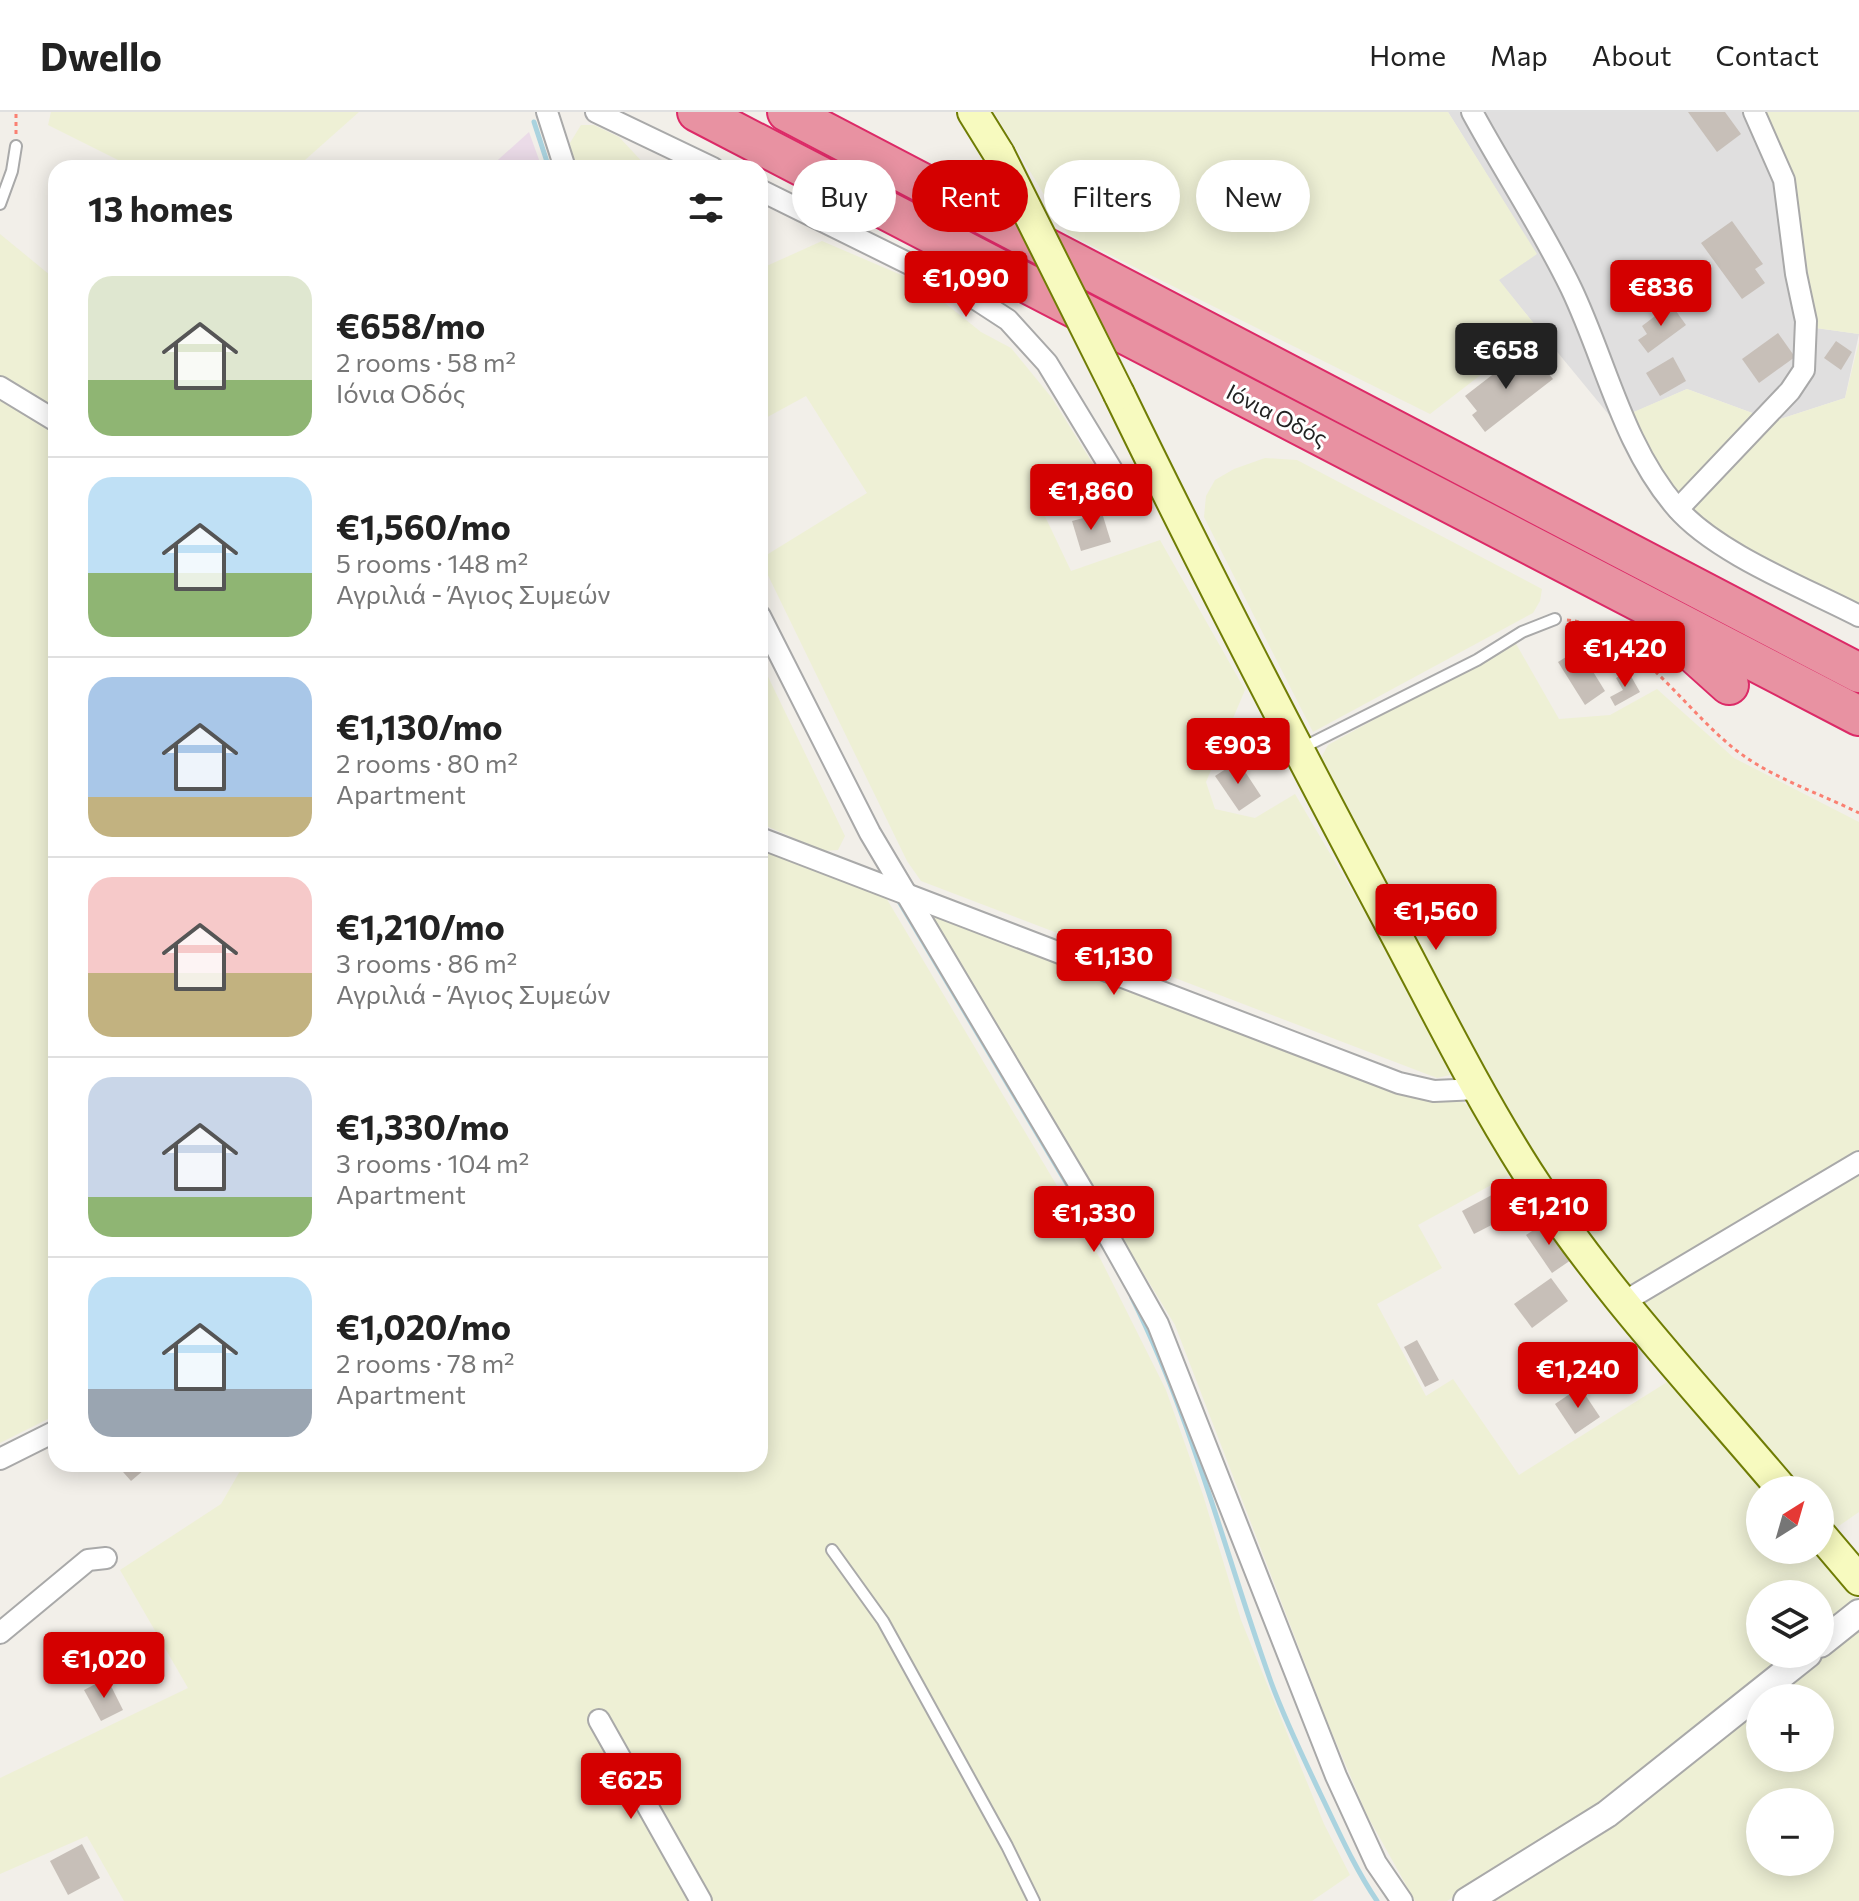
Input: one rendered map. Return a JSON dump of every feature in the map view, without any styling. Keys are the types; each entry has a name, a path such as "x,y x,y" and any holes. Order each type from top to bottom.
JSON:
{"highway":[{"name":"Ιόνια Οδός","path":"697,112 1859,716"},
{"name":"Ιόνια Οδός","path":"787,112 1859,673"},
{"path":"1630,595 1729,685"}],"main road":[{"path":"973,112 999,154 1298,750 1478,1089 1528,1172 1622,1303 1771,1476"},
{"path":"1834,1551 1859,1580"}],"street":[{"path":"547,112 562,160"},
{"path":"596,112 696,160"},
{"path":"1472,112 1571,288 1632,439 1651,475 1678,509 1735,552 1859,616"},
{"path":"1678,509 1790,391 1804,370 1806,321 1796,274 1784,180 1754,112"},
{"path":"768,194 962,290 1008,320 1047,363 1129,498"},
{"path":"0,387 48,416"},
{"path":"768,632 870,833 1082,1189 1158,1324 1330,1762 1376,1863 1402,1901"},
{"path":"768,841 1399,1083 1434,1091 1478,1089"},
{"path":"1622,1303 1859,1162"},
{"path":"0,1459 48,1435"},
{"path":"0,1633 88,1560 106,1558"},
{"path":"1834,1633 1859,1613"},
{"path":"1467,1901 1607,1814 1790,1668"},
{"path":"599,1720 701,1901"}],"lane":[{"path":"0,204 12,171 16,146"},
{"path":"1298,750 1477,660 1522,632 1555,619"},
{"path":"832,1550 883,1621 1034,1901"}],"path":[{"path":"16,112 16,146"},
{"path":"1555,619 1575,620 1620,641 1725,742 1745,757 1859,813"}],"shaded area":[{"path":"1448,112 1765,112 1794,177 1816,328 1859,334 1845,398 1774,421 1687,389 1614,421 1498,280 1536,254"},
{"path":"529,132 539,160 498,160"}],"green space":[{"path":"51,112 359,112 305,160 118,160 48,125"},
{"path":"994,112 1448,112 1537,254 1499,280 1539,330 1430,414 1068,234 1180,232 1180,160 1044,160 1044,194 1028,168 1028,160 1023,160"},
{"path":"1765,112 1859,112 1859,334 1816,328 1794,177"},
{"path":"581,125 594,125 619,137 641,160 573,160 570,143"},
{"path":"0,234 48,273 48,407 0,379"},
{"path":"822,241 920,283 981,332 1011,348 1052,398 1093,464 1033,491 1071,571 1160,540 1245,690 1206,782 1215,809 1255,818 1295,794 1454,1064 1450,1075 1437,1078 921,881 907,861 768,575 768,554 867,493 806,396 768,417 768,265"},
{"path":"1859,342 1859,608 1736,545 1688,507 1657,470 1629,414 1687,389 1774,421 1845,398"},
{"path":"0,395 48,424 48,1419 0,1443"},
{"path":"1265,458 1297,460 1542,589 1540,601 1533,613 1313,732 1204,517 1206,496 1215,480 1234,469"},
{"path":"1515,642 1559,719 1610,715 1657,689 1734,758 1859,822 1859,1512 1834,1529 1834,1476 1786,1476 1641,1310 1535,1167 1323,769 1322,756 1328,745"},
{"path":"768,677 845,836 838,850 823,851 768,827"},
{"path":"768,846 885,896 1101,1260 1166,1390 1203,1495 1241,1620 1324,1824 1350,1875 1312,1901 124,1901 87,1836 0,1874 0,1778 188,1688 120,1570 221,1504 239,1472 768,1472"},
{"path":"929,910 1444,1100 1461,1101 1477,1112 1515,1172 1418,1225 1442,1268 1377,1304 1426,1396 1453,1379 1519,1475 1672,1379 1755,1476 1746,1476 1746,1564 1831,1564 1854,1590 1856,1601 1834,1622 1834,1580 1746,1580 1746,1668 1777,1668 1756,1684 1746,1684 1746,1692 1588,1814 1447,1901 1415,1901 1367,1815 1327,1721 1175,1325 927,919"},
{"path":"1859,1624 1859,1901 1476,1901 1746,1709 1746,1772 1834,1772 1834,1684 1780,1684 1801,1668 1834,1668 1834,1643"}],"building":[{"path":"1688,112 1725,112 1741,134 1717,152"},
{"path":"1732,221 1763,264 1755,269 1765,283 1742,299 1701,243"},
{"path":"1671,304 1686,325 1648,353 1638,340 1647,334 1642,326"},
{"path":"1778,333 1795,357 1759,383 1742,359"},
{"path":"1836,341 1852,352 1841,370 1824,358"},
{"path":"1518,355 1529,369 1539,362 1553,379 1485,432 1472,415 1477,411 1465,396"},
{"path":"1673,357 1686,381 1660,396 1646,373"},
{"path":"1102,513 1111,542 1081,551 1072,521"},
{"path":"1579,649 1605,691 1585,705 1558,662"},
{"path":"1628,671 1640,692 1615,706 1610,697 1623,690 1616,678"},
{"path":"1238,761 1261,796 1239,811 1215,776"},
{"path":"1501,1190 1513,1214 1474,1234 1462,1211"},
{"path":"1546,1222 1571,1260 1552,1273 1526,1235"},
{"path":"1551,1278 1568,1301 1532,1328 1514,1304"},
{"path":"1417,1340 1439,1380 1425,1387 1404,1347"},
{"path":"1580,1387 1600,1417 1575,1434 1555,1404"},
{"path":"123,1472 142,1472 131,1481"},
{"path":"107,1678 123,1710 101,1721 84,1690"},
{"path":"82,1844 100,1878 68,1895 50,1861"}],"waterway":[{"path":"534,122 546,160"},
{"path":"897,898 1086,1216"},
{"path":"1132,1298 1154,1344 1191,1439 1276,1696 1340,1834 1377,1901"}]}
